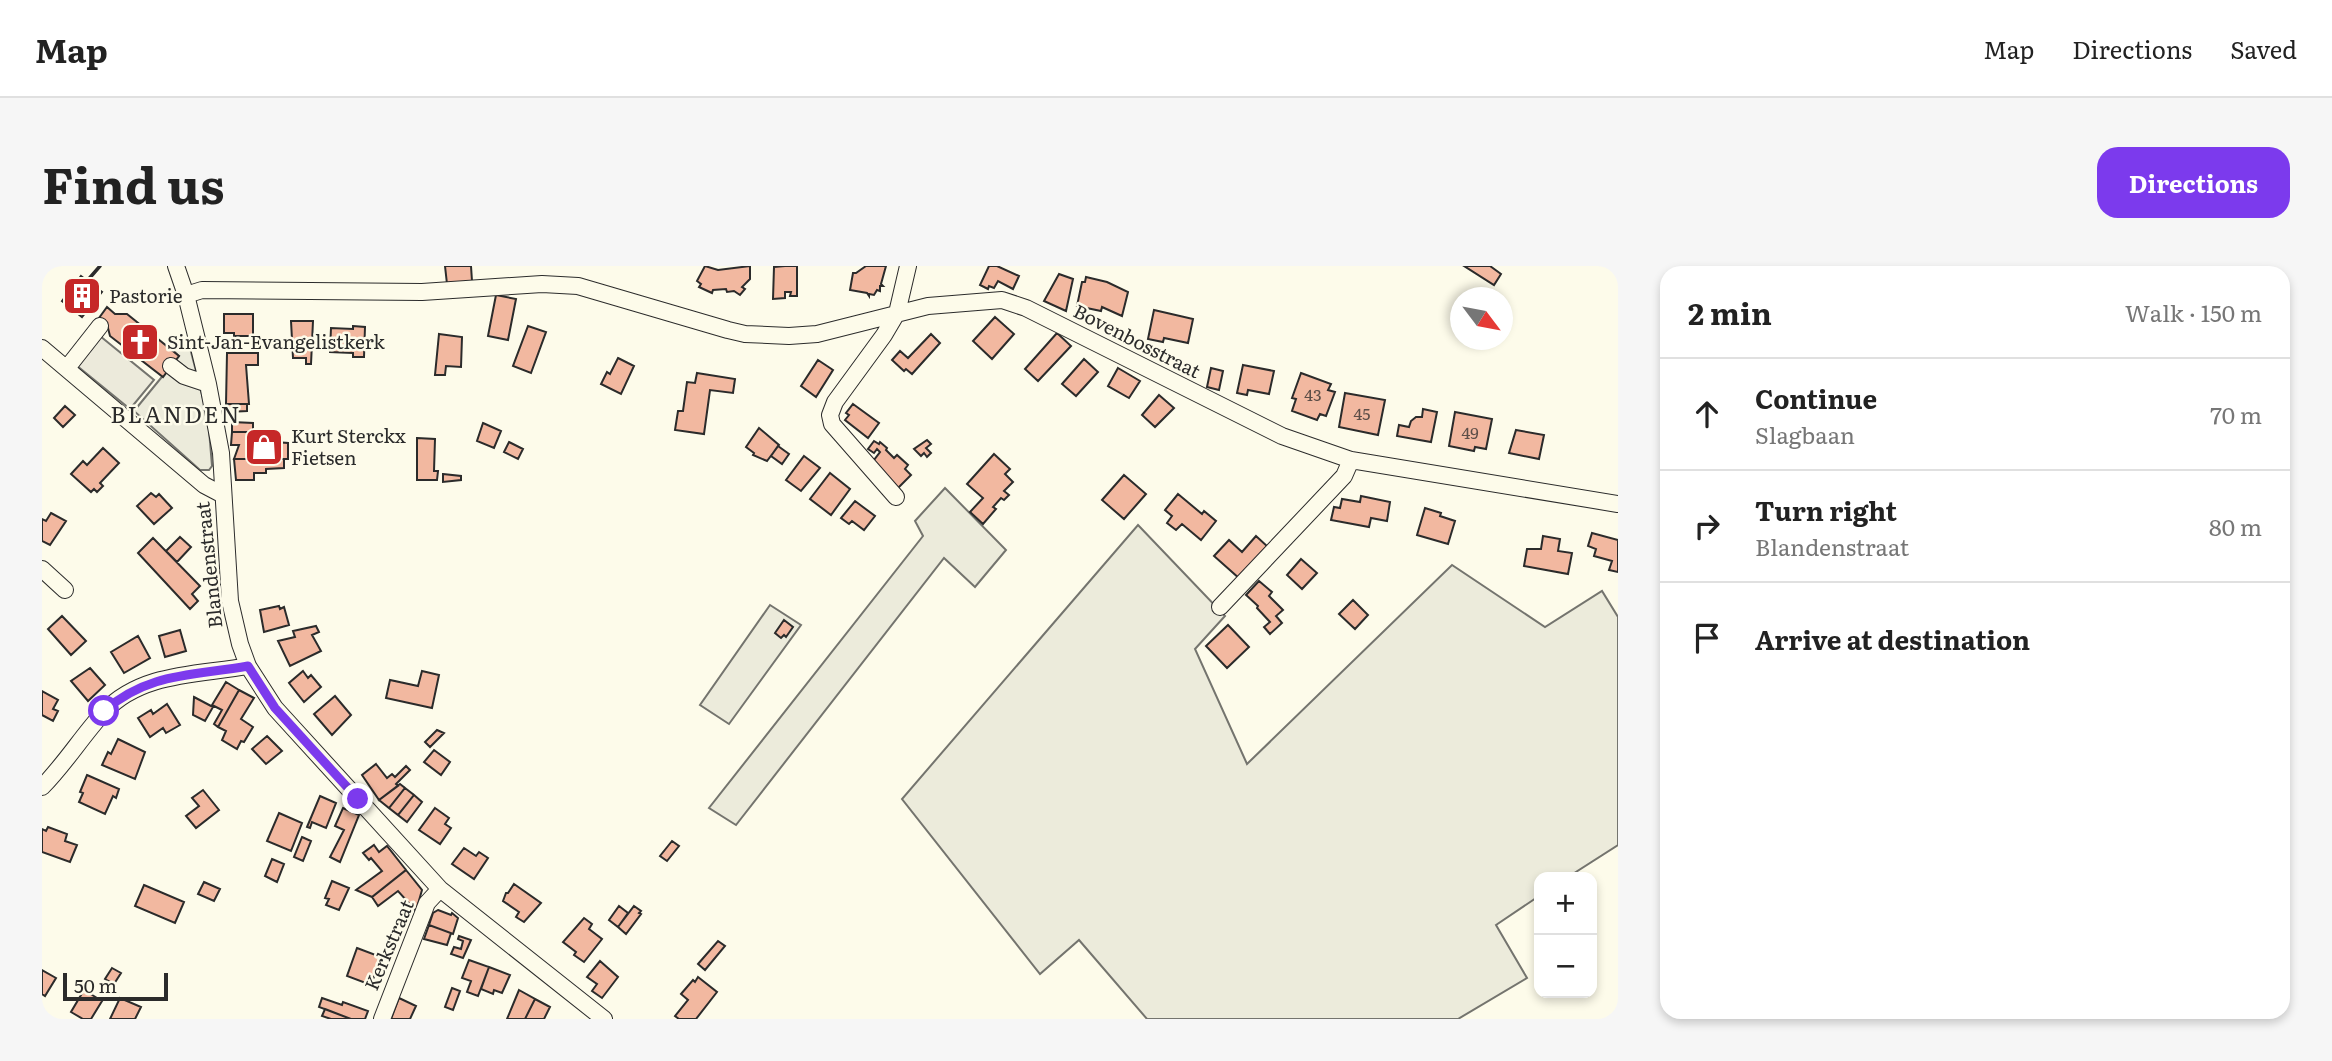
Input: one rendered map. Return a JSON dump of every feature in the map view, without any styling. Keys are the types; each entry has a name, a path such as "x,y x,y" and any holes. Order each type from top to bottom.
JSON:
{"street":[{"name":"Blandenstraat","path":"176,266 208,384 220,453 230,601 248,666 275,708 440,889 604,1019"},
{"path":"896,497 832,424 830,415 835,402 897,313 908,266"},
{"name":"Bovenbosstraat","path":"186,295 201,290 422,292 542,284 578,286 729,330 754,335 789,336 817,334 928,306 1002,300 1026,308 1282,436 1351,460 1618,505"},
{"path":"67,368 100,326"},
{"path":"42,348 204,485 223,495"},
{"path":"171,366 184,376 208,384"},
{"path":"1220,607 1345,476 1351,460"},
{"path":"42,569 65,590"},
{"path":"42,787 104,711 122,696 163,679 248,666"},
{"name":"Kerkstraat","path":"382,1019 428,903 440,889"}],"shaded area":[{"path":"100,336 154,380 130,409 76,365"},
{"path":"189,344 208,418 212,466 209,470 200,470 134,411 179,356 170,348"},
{"path":"945,488 1006,550 975,587 944,558 736,825 709,808 923,536 915,521"},
{"path":"1138,525 1225,616 1195,649 1247,764 1452,565 1545,627 1602,591 1618,617 1618,845 1576,872 1534,872 1534,899 1496,925 1527,978 1458,1019 1147,1019 1079,940 1040,974 902,799"},
{"path":"770,605 801,625 729,724 700,705"}],"building":[{"path":"445,266 471,266 472,281 447,284"},
{"path":"705,266 718,270 750,266 750,279 742,287 745,289 740,295 734,291 727,292 726,289 713,290 712,293 699,287 701,284 697,281"},
{"path":"797,266 797,296 790,296 791,292 785,292 785,298 773,299 774,267"},
{"path":"866,266 886,266 881,284 883,286 880,286 880,291 877,290 874,295 869,296 867,293 850,290 853,273"},
{"path":"989,266 997,266 1019,276 1013,289 998,281 994,288 989,286 988,289 980,285"},
{"path":"1464,266 1490,266 1501,274 1494,285"},
{"path":"1059,274 1073,279 1066,311 1044,301"},
{"name":"Pastorie","path":"81,276 102,292 82,317 62,301"},
{"path":"1086,277 1107,282 1128,292 1122,316 1102,307 1101,311 1077,306 1082,282 1085,282"},
{"path":"496,295 516,299 508,340 488,336"},
{"name":"Sint-Jan-Evangelistkerk","path":"107,307 115,314 127,314 179,356 163,377 110,336 107,324 99,318"},
{"path":"1154,310 1193,319 1188,343 1164,338 1163,342 1148,339"},
{"path":"224,314 253,314 253,336 224,333"},
{"path":"995,317 1014,334 992,359 973,341"},
{"path":"291,321 313,321 311,364 306,364 306,358 293,358"},
{"path":"353,326 365,327 364,357 353,357 353,353 330,352 331,328 353,329"},
{"path":"528,326 546,332 531,373 513,366"},
{"path":"1057,333 1071,346 1038,381 1025,369"},
{"path":"439,334 462,337 461,367 446,366 445,375 435,375"},
{"path":"931,334 940,343 912,374 906,369 904,371 892,360 900,351 908,358"},
{"path":"227,353 258,353 258,365 246,365 249,404 226,404"},
{"path":"618,358 634,366 621,394 601,384"},
{"path":"1084,359 1098,372 1076,396 1062,384"},
{"path":"818,360 833,370 816,397 801,386"},
{"path":"1243,365 1274,371 1269,394 1248,390 1247,395 1237,393"},
{"path":"1118,368 1140,381 1129,398 1108,386"},
{"path":"1211,368 1223,371 1219,390 1207,387"},
{"path":"697,373 735,379 733,393 710,390 704,434 675,430 678,411 683,411 687,382 695,383"},
{"path":"1301,373 1331,384 1328,390 1335,392 1326,416 1320,414 1317,420 1292,411 1296,399 1292,398"},
{"path":"1345,393 1385,400 1378,435 1339,427"},
{"path":"1159,395 1174,408 1155,427 1142,415"},
{"path":"228,404 247,404 247,411 228,412"},
{"path":"853,404 879,423 868,438 845,420 849,415 846,413"},
{"path":"65,406 75,415 63,427 54,418"},
{"path":"1423,409 1437,412 1431,442 1397,436 1399,425 1409,427 1416,417 1422,417"},
{"path":"1455,412 1492,419 1486,449 1475,447 1474,451 1449,446"},
{"path":"232,422 253,423 253,432 232,432"},
{"path":"483,423 501,431 494,448 477,441"},
{"path":"759,428 779,445 767,461 753,455 746,447"},
{"path":"1516,430 1544,435 1539,459 1509,453"},
{"name":"Kurt Sterckx Fietsen","path":"232,432 276,432 275,442 288,443 288,459 234,459 239,445 231,445"},
{"path":"417,438 435,439 434,471 438,471 437,480 417,480"},
{"path":"927,440 931,444 926,448 931,453 927,457 924,453 921,456 914,449"},
{"path":"874,441 879,444 880,442 894,458 897,455 908,465 905,469 911,475 896,490 871,464 880,452 877,449 874,453 868,449"},
{"path":"509,442 523,449 518,459 504,452"},
{"path":"778,446 789,454 782,464 771,456"},
{"path":"103,448 119,463 100,483 103,486 97,492 94,489 91,492 71,474 83,461 87,465"},
{"path":"994,454 1010,469 1005,474 1013,482 1004,491 1009,495 1004,500 1001,498 993,507 996,509 983,524 970,512 983,498 967,484"},
{"path":"804,456 820,468 801,491 786,480"},
{"path":"234,459 284,459 284,468 254,473 254,480 236,480"},
{"path":"830,473 850,489 831,515 810,499"},
{"path":"443,474 461,476 461,480 443,482"},
{"path":"1124,475 1146,494 1124,519 1102,500"},
{"path":"151,493 156,497 159,494 172,508 154,524 137,506"},
{"path":"1178,494 1202,514 1204,511 1216,521 1201,540 1182,524 1176,530 1167,523 1172,516 1165,510"},
{"path":"1361,496 1390,502 1387,521 1371,518 1369,527 1331,520 1334,507 1340,508 1342,499 1360,502"},
{"path":"855,501 875,516 864,530 852,521 849,524 841,518"},
{"path":"1425,508 1455,521 1448,544 1417,535"},
{"path":"51,513 66,521 50,545 42,541 42,519 46,521"},
{"path":"1592,533 1618,540 1618,572 1609,570 1612,561 1594,556 1596,549 1588,546"},
{"path":"1256,536 1268,547 1240,579 1214,556 1229,540 1242,552"},
{"path":"1543,536 1560,539 1558,551 1572,553 1568,574 1524,566 1527,549 1541,549"},
{"path":"180,537 191,547 177,562 166,551"},
{"path":"153,538 200,586 192,594 198,601 190,609 138,553"},
{"path":"1301,559 1317,573 1302,589 1287,575"},
{"path":"1259,581 1272,592 1269,596 1283,610 1276,616 1282,623 1270,634 1264,627 1270,622 1246,595"},
{"path":"1353,600 1368,615 1355,629 1339,614"},
{"path":"279,606 280,609 284,607 289,625 264,632 260,610"},
{"path":"62,616 86,641 71,655 48,629"},
{"path":"784,620 793,627 786,637 784,635 781,638 775,633"},
{"path":"1228,625 1249,647 1227,668 1206,646"},
{"path":"316,626 319,632 312,635 321,651 290,666 278,641 295,637 293,631"},
{"path":"180,630 186,651 165,657 159,636"},
{"path":"138,636 150,658 124,673 111,652"},
{"path":"90,668 105,685 88,701 71,681"},
{"path":"303,671 308,678 311,675 321,687 304,702 289,683"},
{"path":"422,671 439,675 432,708 386,698 390,680 418,686"},
{"path":"226,682 239,690 218,727 214,724 222,710 212,705"},
{"path":"239,690 254,698 241,719 253,727 237,749 222,740 226,731 218,727"},
{"path":"42,691 58,700 53,709 58,711 53,721 42,715"},
{"path":"335,696 351,715 332,735 314,714"},
{"path":"194,697 213,707 205,721 193,715"},
{"path":"167,704 180,725 166,733 163,728 150,737 138,718 151,710 153,714"},
{"path":"437,730 444,733 430,747 425,742"},
{"path":"267,736 282,751 266,764 252,749"},
{"path":"118,739 145,752 135,779 102,765"},
{"path":"434,750 450,762 441,775 424,762"},
{"path":"376,764 387,778 392,774 395,777 406,766 410,770 396,784 398,786 379,800 362,775"},
{"path":"87,775 119,789 105,814 79,802"},
{"path":"400,784 405,788 389,808 379,800"},
{"path":"405,788 414,795 398,815 389,808"},
{"path":"203,790 219,810 196,828 186,816 199,806 192,798"},
{"path":"414,795 422,802 407,822 398,815"},
{"path":"320,796 336,803 326,828 312,822 310,828 307,827"},
{"path":"343,808 359,815 340,862 330,857 344,830 335,826"},
{"path":"435,808 449,818 445,824 451,828 440,844 419,830"},
{"path":"279,813 302,823 291,851 267,841"},
{"path":"48,827 67,834 65,841 77,845 70,862 42,852 42,829 46,831"},
{"path":"302,837 311,841 303,861 294,857"},
{"path":"672,841 679,846 667,861 660,856"},
{"path":"374,845 379,852 387,846 406,870 372,897 356,890 382,871 363,853"},
{"path":"464,848 476,856 479,852 488,858 474,879 452,864"},
{"path":"272,859 284,864 277,882 265,876"},
{"path":"406,870 422,890 416,911 398,891 378,906 372,897"},
{"path":"332,881 349,888 339,910 326,905 329,899 325,898"},
{"path":"204,882 220,889 214,901 198,894"},
{"path":"514,884 541,903 524,922 516,917 519,912 503,901"},
{"path":"144,885 184,902 175,923 135,906"},
{"path":"619,906 628,913 618,927 609,920"},
{"path":"634,906 641,914 626,934 618,927"},
{"path":"438,910 451,915 452,913 458,918 453,934 429,925 433,913"},
{"path":"584,918 592,924 589,929 602,939 584,962 563,942"},
{"path":"429,925 451,933 447,945 424,939"},
{"path":"459,936 471,940 463,958 451,954 454,947 461,949 463,941 458,939"},
{"path":"718,941 725,946 705,970 698,964"},
{"path":"357,948 381,957 371,985 347,976"},
{"path":"469,960 489,967 478,996 467,992 471,981 462,978"},
{"path":"600,961 618,977 602,998 592,991 597,984 587,977"},
{"path":"489,967 510,975 502,993 494,990 493,994 481,989"},
{"path":"112,968 121,973 114,984 105,979"},
{"path":"42,970 56,978 45,996 42,994"},
{"path":"698,977 717,992 696,1019 679,1019 675,1016 688,1000 681,994"},
{"path":"452,988 460,991 453,1010 445,1007"},
{"path":"84,990 102,1001 91,1019 83,1019 71,1012"},
{"path":"519,990 535,999 525,1019 507,1019"},
{"path":"120,998 141,1007 135,1019 110,1019"},
{"path":"322,998 368,1011 365,1019 351,1019 319,1007"},
{"path":"399,998 416,1006 410,1019 391,1019"},
{"path":"535,999 550,1007 544,1019 525,1019"},
{"path":"325,1009 351,1019 322,1016"}],"wall":[{"path":"87,281 100,266"}],"place":[{"name":"Pastorie","path":"82,296"},
{"name":"Sint-Jan-Evangelistkerk","path":"140,342"},
{"name":"Kurt Sterckx Fietsen","path":"264,447"}],"district":[{"name":"BLANDEN","path":"176,415"}],"route":[{"path":"104,711 122,696 163,679 248,666 275,708 358,799"}]}
